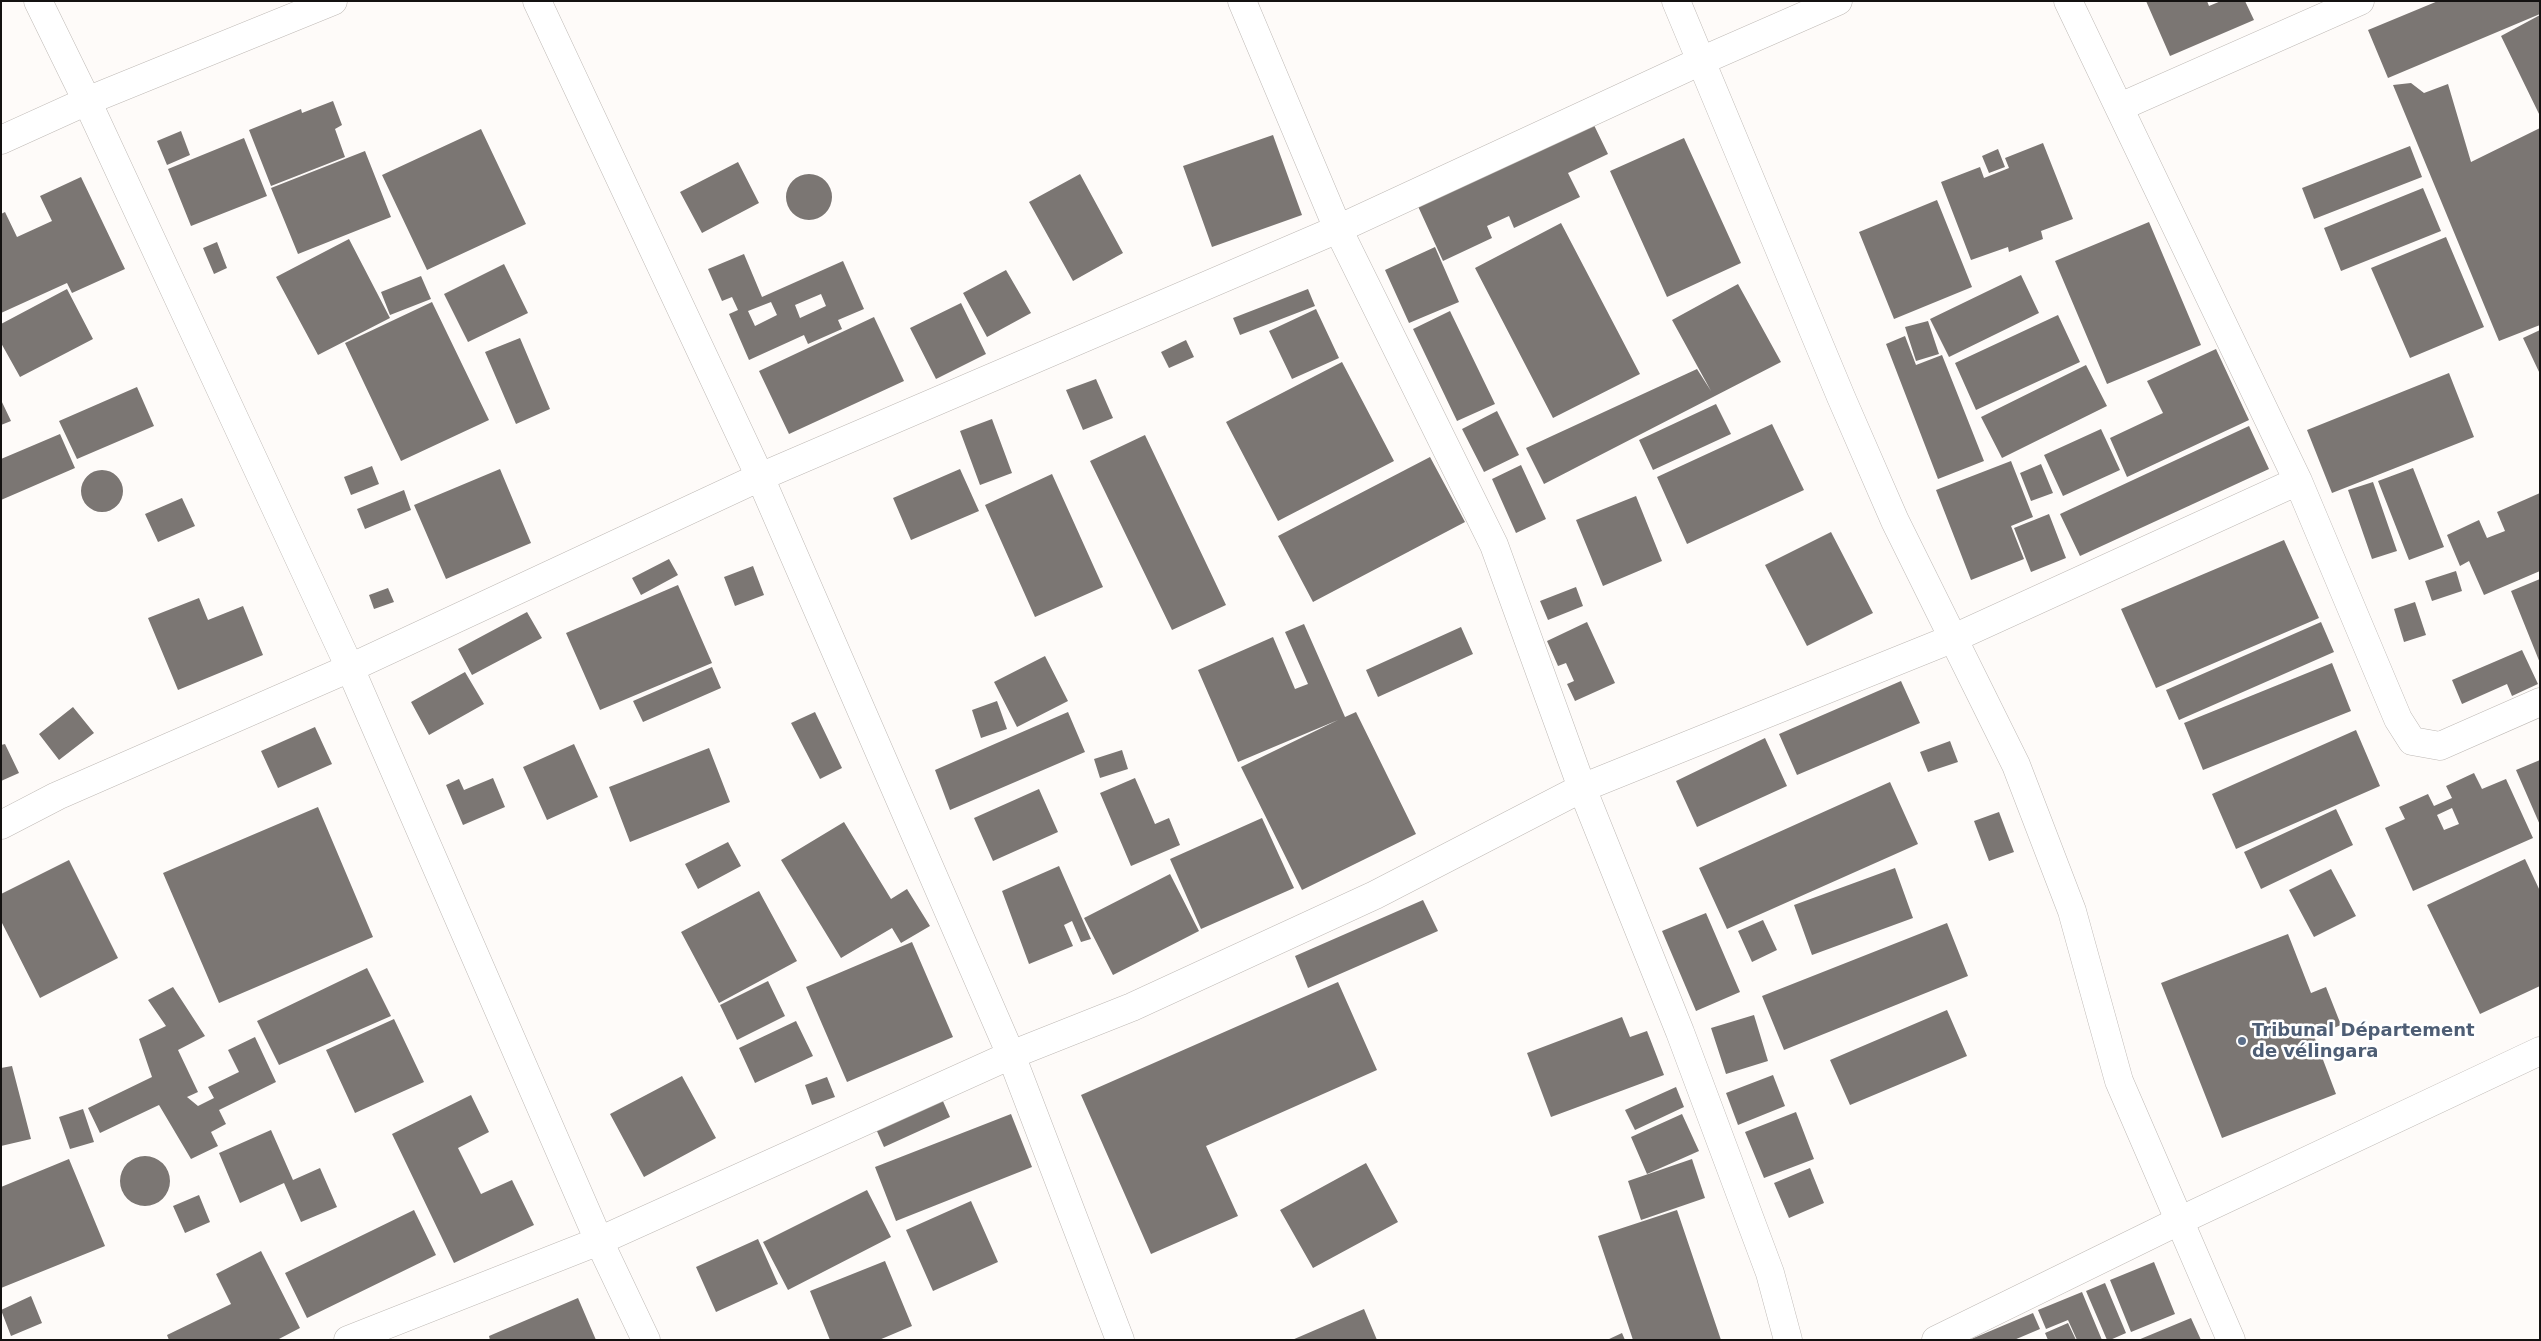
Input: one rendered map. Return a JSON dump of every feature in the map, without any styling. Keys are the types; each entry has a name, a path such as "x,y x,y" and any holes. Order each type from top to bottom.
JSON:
{"main road":[{"path":"38,1 87,101 350,668 599,1241 646,1340"},
{"path":"1,140 87,101 333,1"},
{"path":"536,1 760,477 1011,1055 1120,1340"},
{"path":"1242,1 1338,229 1494,546 1582,788 1687,1050 1770,1272 1788,1340"},
{"path":"1676,1 1860,442 1895,521 2016,765 2072,911 2119,1081 2181,1220 2231,1340"},
{"path":"1,825 57,796 350,668 760,477 1338,229 1701,61 1838,1"},
{"path":"2068,1 2298,481 2398,719 2412,741 2440,746 2540,702"},
{"path":"2120,107 2360,1"},
{"path":"348,1340 599,1241 1011,1055 1132,1007 1375,895 1582,788 1954,638 2298,481"},
{"path":"1936,1340 2181,1220 2540,1051"}],"building":[{"path":"2146,1 2207,1 2209,6 2221,1 2245,1 2254,20 2170,56"},
{"path":"2438,1 2540,1 2540,14 2388,78 2368,30"},
{"path":"2540,15 2540,116 2501,36"},
{"path":"2411,83 2424,93 2448,84 2471,162 2540,128 2540,325 2499,341 2393,85"},
{"path":"333,101 342,125 335,129 345,157 271,186 249,130 301,109 302,113"},
{"path":"1592,121 1608,154 1568,173 1580,197 1514,228 1509,216 1487,226 1492,238 1443,261 1416,202"},
{"path":"481,129 526,224 427,270 382,175"},
{"path":"181,131 190,155 167,165 157,141"},
{"path":"1273,135 1302,215 1212,247 1183,166"},
{"path":"244,138 267,196 191,226 168,169"},
{"path":"1684,138 1741,263 1667,297 1610,171"},
{"path":"2043,143 2073,219 2041,231 2043,239 2009,252 2008,247 1971,260 1941,182 1980,167 1984,178 2009,168 2005,158"},
{"path":"2410,146 2422,177 2314,219 2302,188"},
{"path":"1998,149 2005,167 1989,173 1982,156"},
{"path":"365,151 391,217 298,254 271,188"},
{"path":"738,162 759,203 702,233 680,192"},
{"path":"809,174 822,178 828,184 832,197 828,210 822,216 809,220 796,216 790,210 786,197 790,184 796,178"},
{"path":"1080,174 1123,253 1073,281 1029,202"},
{"path":"81,177 125,269 72,293 67,283 1,313 1,214 5,212 17,237 52,221 40,196"},
{"path":"2423,188 2441,231 2341,271 2324,228"},
{"path":"1937,200 1972,287 1894,319 1859,232"},
{"path":"2149,222 2201,345 2107,384 2055,261"},
{"path":"1561,223 1640,374 1553,418 1475,268"},
{"path":"2446,237 2484,327 2410,358 2371,268"},
{"path":"349,239 390,318 318,355 276,277"},
{"path":"217,242 227,268 214,274 203,248"},
{"path":"1435,247 1459,302 1409,323 1385,270"},
{"path":"744,254 762,297 843,261 864,309 838,320 842,329 808,344 804,335 749,360 729,314 738,310 732,297 722,301 708,269","holes":["821,294 826,306 800,318 795,305","771,302 777,315 755,326 748,311"]},
{"path":"504,264 528,313 468,342 444,294"},
{"path":"1006,270 1031,313 987,337 963,293"},
{"path":"2021,275 2039,313 1949,357 1930,319"},
{"path":"421,276 431,299 390,315 381,292"},
{"path":"1738,284 1781,362 1544,484 1526,448 1697,369 1711,391 1672,320"},
{"path":"67,289 93,339 20,377 1,343 1,324"},
{"path":"1308,289 1315,306 1240,335 1233,318"},
{"path":"432,302 489,420 401,461 345,343"},
{"path":"961,303 986,354 936,379 910,328"},
{"path":"1316,309 1339,358 1292,379 1269,331"},
{"path":"1450,311 1495,404 1457,421 1413,329"},
{"path":"2058,315 2080,362 1976,410 1955,363"},
{"path":"874,317 904,381 789,434 759,371"},
{"path":"1928,321 1939,354 1916,361 1905,327"},
{"path":"2540,330 2540,374 2523,338"},
{"path":"1905,336 1916,365 1942,355 1984,461 1938,479 1886,344"},
{"path":"520,338 550,409 516,424 485,352"},
{"path":"1186,340 1194,357 1169,368 1161,352"},
{"path":"2216,349 2249,420 2127,477 2110,438 2163,413 2147,381"},
{"path":"1342,362 1394,461 1278,521 1226,422"},
{"path":"2086,365 2107,406 2002,458 1981,417"},
{"path":"2449,373 2474,437 2332,493 2307,430"},
{"path":"1096,379 1113,418 1083,430 1066,390"},
{"path":"137,387 154,426 77,459 59,421"},
{"path":"1,400 11,421 1,425"},
{"path":"1716,404 1731,434 1653,470 1639,440"},
{"path":"1497,411 1519,455 1484,472 1462,429"},
{"path":"992,419 1012,473 980,485 960,431"},
{"path":"1772,424 1804,490 1687,544 1657,477"},
{"path":"2249,426 2269,469 2080,556 2060,514"},
{"path":"2101,429 2120,470 2063,496 2044,455"},
{"path":"60,434 75,468 1,500 1,459"},
{"path":"1145,435 1226,605 1172,630 1090,461"},
{"path":"1430,457 1465,522 1313,602 1278,536"},
{"path":"2011,461 2033,517 2011,526 2024,559 1971,580 1936,490"},
{"path":"2041,464 2053,493 2031,501 2020,473"},
{"path":"1521,465 1546,519 1516,533 1492,479"},
{"path":"372,466 379,484 351,495 344,477"},
{"path":"2413,468 2444,547 2409,560 2378,481"},
{"path":"500,469 531,543 446,579 414,505"},
{"path":"960,469 979,511 911,540 893,498"},
{"path":"102,470 117,476 123,491 117,506 102,512 87,506 81,491 87,476"},
{"path":"1052,474 1103,587 1035,617 985,505"},
{"path":"2373,482 2397,551 2372,559 2348,490"},
{"path":"404,490 411,510 365,529 357,509"},
{"path":"2540,493 2540,571 2484,595 2469,561 2460,566 2447,535 2479,520 2487,538 2505,531 2497,512"},
{"path":"1636,496 1662,561 1603,586 1576,520"},
{"path":"182,498 195,526 158,542 145,514"},
{"path":"2049,514 2066,558 2031,572 2014,528"},
{"path":"1831,532 1873,613 1807,646 1765,565"},
{"path":"2284,540 2319,618 2156,688 2121,609"},
{"path":"669,559 678,575 641,595 632,578"},
{"path":"753,566 764,595 735,606 724,577"},
{"path":"2456,571 2462,591 2432,601 2425,581"},
{"path":"2540,579 2540,663 2511,591"},
{"path":"678,585 712,663 600,710 566,633"},
{"path":"1576,587 1583,606 1548,620 1540,601"},
{"path":"388,588 394,602 374,609 369,595"},
{"path":"199,598 208,620 243,606 263,655 178,690 148,618"},
{"path":"2415,602 2426,635 2404,642 2394,609"},
{"path":"527,612 542,638 472,675 458,649"},
{"path":"1587,622 1615,683 1575,701 1567,684 1574,681 1566,663 1558,666 1547,641"},
{"path":"2321,622 2334,652 2179,720 2166,690"},
{"path":"1304,624 1345,717 1356,712 1416,834 1302,890 1241,767 1338,720 1238,762 1198,670 1273,637 1295,689 1308,684 1285,632"},
{"path":"1461,627 1473,654 1378,697 1366,670"},
{"path":"2522,650 2538,684 2512,696 2507,684 2462,704 2452,680"},
{"path":"1045,656 1068,701 1017,727 994,682"},
{"path":"2332,663 2351,711 2203,770 2184,723"},
{"path":"712,667 721,688 643,722 633,701"},
{"path":"465,672 484,704 429,735 411,702"},
{"path":"1901,681 1920,723 1797,775 1779,734"},
{"path":"997,701 1007,729 981,738 972,710"},
{"path":"73,707 94,733 59,760 39,734"},
{"path":"815,712 842,768 820,779 791,723"},
{"path":"1068,712 1085,752 950,810 935,770"},
{"path":"315,727 332,764 278,788 261,751"},
{"path":"2356,730 2380,786 2236,849 2212,794"},
{"path":"1765,738 1787,786 1697,827 1676,781"},
{"path":"1950,741 1958,762 1928,772 1920,752"},
{"path":"5,744 19,773 1,781 1,745"},
{"path":"574,744 598,797 547,820 523,767"},
{"path":"709,748 730,802 630,842 609,787"},
{"path":"1122,750 1128,769 1100,778 1094,759"},
{"path":"2540,760 2540,825 2516,770"},
{"path":"2474,773 2482,789 2506,779 2533,838 2413,891 2385,828 2405,819 2399,807 2428,794 2434,806 2452,798 2446,786","holes":["2452,808 2459,824 2444,830 2437,815"]},
{"path":"493,778 505,807 463,825 446,785 459,779 464,790"},
{"path":"1135,778 1155,824 1169,818 1180,845 1131,866 1100,793"},
{"path":"1890,782 1918,844 1727,929 1699,868"},
{"path":"1039,789 1058,832 993,861 974,818"},
{"path":"318,807 373,937 219,1003 163,873"},
{"path":"2336,809 2353,845 2261,889 2244,852"},
{"path":"1999,812 2014,852 1989,861 1974,821"},
{"path":"1262,818 1294,888 1201,929 1170,859"},
{"path":"844,822 891,899 907,889 930,926 901,943 892,928 841,958 781,860"},
{"path":"728,842 741,866 698,889 685,864"},
{"path":"2525,859 2540,891 2540,986 2480,1014 2427,905"},
{"path":"69,860 118,958 40,998 1,921 1,894"},
{"path":"1059,866 1091,939 1081,942 1072,921 1064,925 1073,946 1029,964 1002,891"},
{"path":"1895,868 1913,918 1812,955 1794,905"},
{"path":"2331,869 2356,916 2314,937 2289,890"},
{"path":"1170,874 1199,931 1113,975 1084,918"},
{"path":"759,891 797,961 719,1003 681,932"},
{"path":"1423,900 1438,931 1308,988 1295,956"},
{"path":"1706,913 1740,992 1696,1011 1662,931"},
{"path":"1763,920 1777,950 1752,962 1738,931"},
{"path":"1947,923 1968,976 1784,1050 1762,996"},
{"path":"2288,934 2311,993 2326,987 2341,1025 2314,1036 2336,1094 2222,1138 2161,983"},
{"path":"912,942 953,1037 847,1082 806,987"},
{"path":"367,968 391,1016 279,1065 257,1021"},
{"path":"768,981 785,1016 737,1040 720,1005"},
{"path":"1338,982 1377,1070 1206,1146 1238,1216 1151,1254 1081,1095"},
{"path":"173,987 205,1036 178,1050 198,1092 187,1097 198,1106 214,1098 208,1087 239,1072 228,1050 255,1037 276,1082 219,1110 226,1124 211,1132 218,1146 191,1159 159,1105 100,1133 88,1108 152,1077 139,1039 166,1026 148,1000"},
{"path":"1947,1010 1967,1056 1850,1105 1830,1060"},
{"path":"1754,1015 1768,1061 1726,1074 1711,1028"},
{"path":"1622,1017 1630,1037 1647,1031 1664,1075 1551,1117 1527,1053"},
{"path":"394,1019 424,1082 355,1113 326,1050"},
{"path":"796,1021 813,1056 755,1083 739,1048"},
{"path":"12,1066 31,1139 1,1146 1,1068"},
{"path":"1773,1075 1785,1106 1738,1125 1726,1093"},
{"path":"682,1076 716,1138 644,1177 610,1114"},
{"path":"827,1077 835,1097 812,1105 805,1085"},
{"path":"1676,1087 1684,1107 1635,1130 1625,1110"},
{"path":"471,1095 489,1132 458,1148 481,1194 512,1180 534,1225 454,1263 392,1134"},
{"path":"942,1099 950,1117 884,1147 876,1129"},
{"path":"83,1109 94,1142 70,1149 59,1117"},
{"path":"1796,1112 1814,1159 1764,1178 1745,1132"},
{"path":"1011,1114 1032,1167 896,1221 875,1167"},
{"path":"1682,1114 1699,1151 1647,1174 1631,1137"},
{"path":"271,1130 293,1180 320,1168 337,1207 301,1222 284,1183 240,1203 219,1153"},
{"path":"140,1156 150,1156 163,1163 170,1176 170,1186 163,1199 150,1206 140,1206 131,1202 124,1195 120,1186 120,1176 124,1167 131,1160"},
{"path":"69,1159 105,1246 1,1288 1,1187"},
{"path":"1692,1159 1705,1198 1641,1220 1628,1181"},
{"path":"1366,1163 1398,1222 1313,1268 1280,1210"},
{"path":"1810,1168 1824,1203 1789,1218 1774,1183"},
{"path":"867,1190 891,1237 788,1290 763,1242"},
{"path":"199,1195 210,1222 185,1233 173,1206"},
{"path":"971,1201 998,1262 933,1291 906,1230"},
{"path":"414,1210 436,1255 307,1318 285,1273"},
{"path":"1677,1210 1721,1340 1633,1340 1598,1236"},
{"path":"758,1239 778,1284 716,1312 696,1267"},
{"path":"261,1251 300,1328 277,1340 169,1340 167,1335 231,1304 216,1274"},
{"path":"885,1261 912,1326 879,1340 830,1340 810,1291"},
{"path":"2154,1262 2175,1314 2131,1332 2110,1280"},
{"path":"2105,1283 2126,1333 2110,1340 2107,1340 2086,1291"},
{"path":"2082,1292 2102,1340 2077,1340 2068,1320 2046,1329 2038,1310"},
{"path":"31,1296 42,1323 11,1336 1,1310"},
{"path":"578,1298 596,1340 490,1340 489,1336"},
{"path":"1364,1309 1377,1340 1292,1340"},
{"path":"2033,1313 2040,1329 2014,1340 1969,1340"},
{"path":"2191,1318 2201,1340 2138,1340"},
{"path":"2068,1323 2076,1340 2048,1340 2045,1333"},
{"path":"1622,1333 1625,1340 1607,1340"}],"place":[{"name":"Tribunal Département de vélingara","path":"2242,1041"}]}
